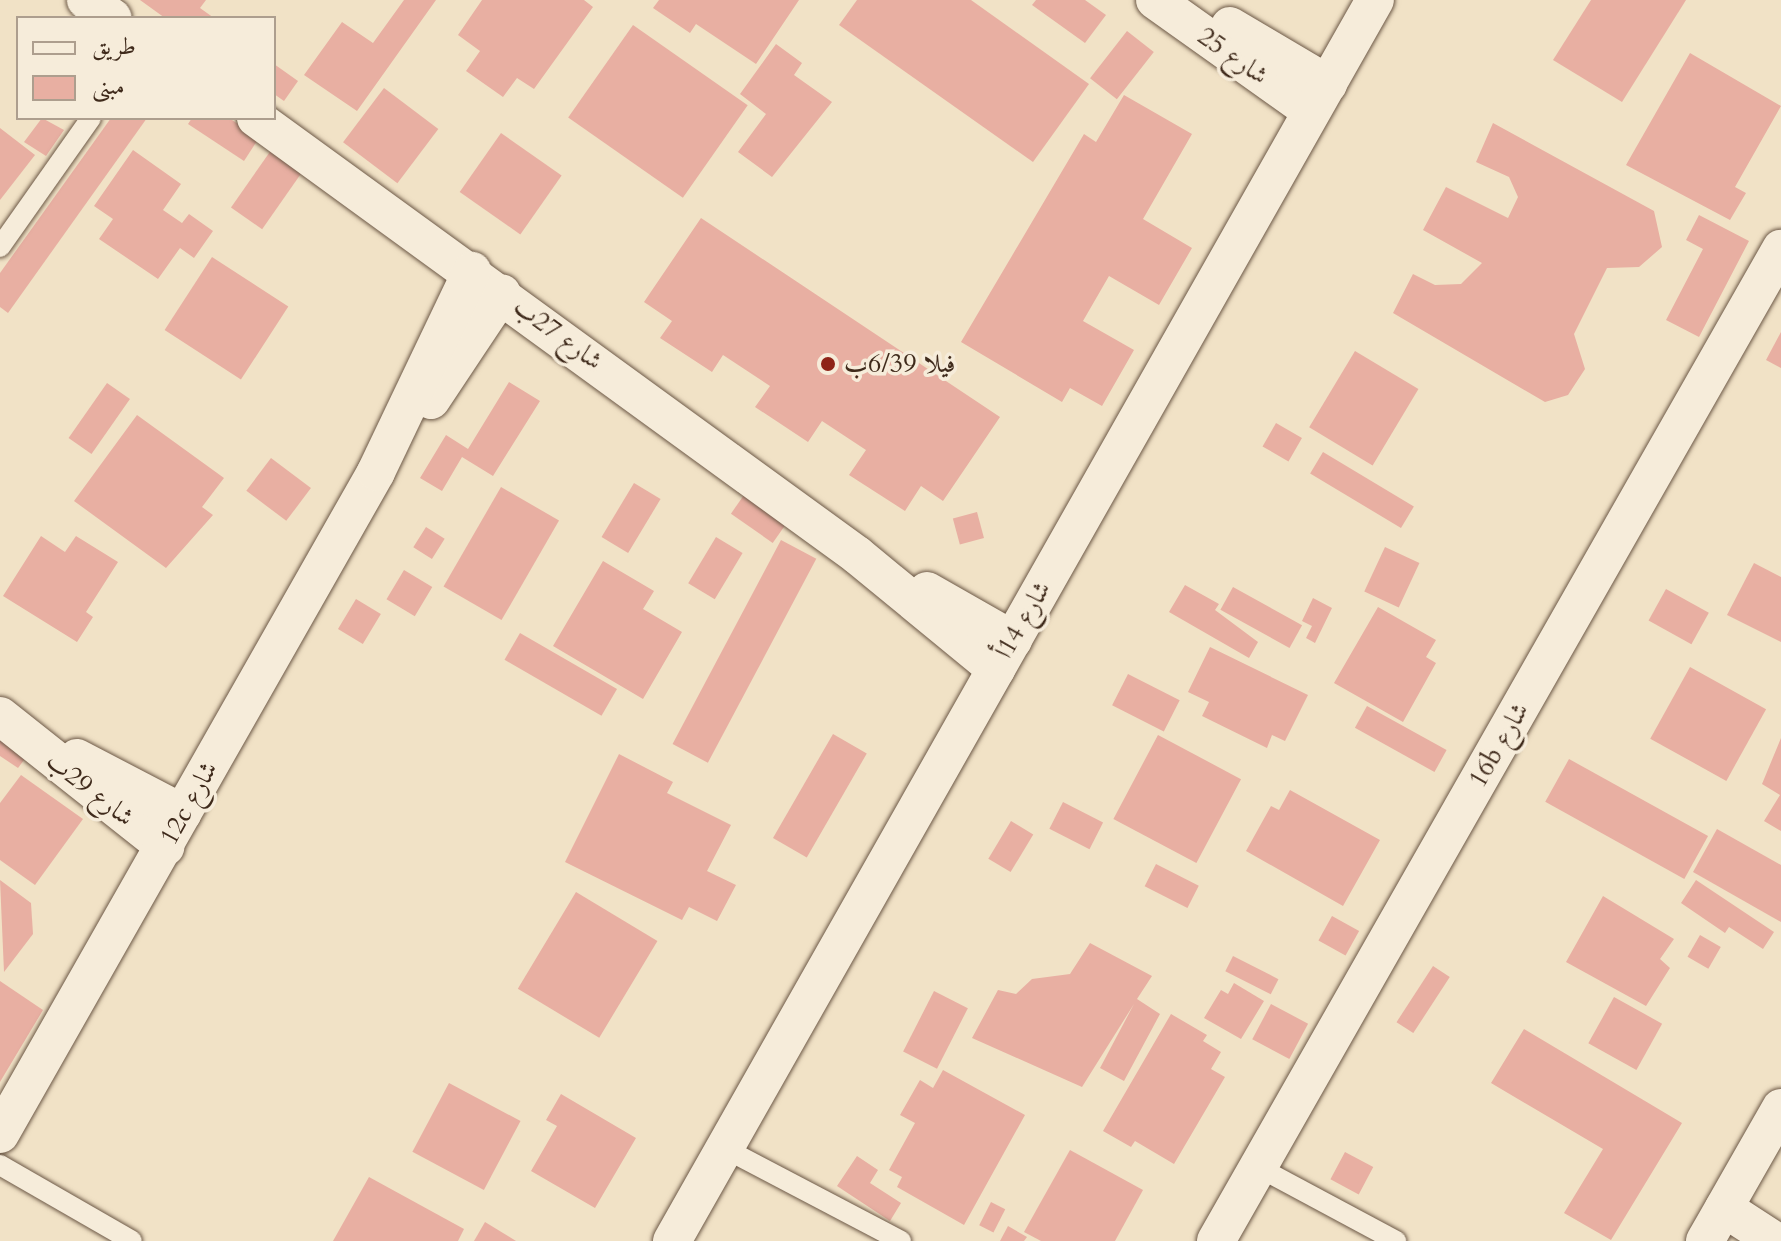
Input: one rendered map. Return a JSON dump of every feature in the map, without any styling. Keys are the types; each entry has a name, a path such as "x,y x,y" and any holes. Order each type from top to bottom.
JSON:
{"street":[{"path":"86,0 110,16"},
{"name":"شارع 25","path":"1155,0 1320,98"},
{"name":"شارع 25","path":"1185,0 1320,98"},
{"name":"شارع 14أ","path":"672,1241 1375,0"},
{"name":"شارع 27ب","path":"259,120 472,271 857,555 1004,654"},
{"name":"16b شارع","path":"1216,1241 1781,249"},
{"name":"12c شارع","path":"0,1134 376,472 472,271"},
{"name":"12c شارع","path":"376,472 409,433 502,293"},
{"name":"شارع 29ب","path":"8,722 182,813"},
{"name":"شارع 29ب","path":"8,722 165,847"},
{"path":"1775,1241 1716,1231 1781,1108"}],"lane":[{"path":"0,247 90,120"},
{"path":"724,1148 901,1241"},
{"path":"0,1165 132,1241"},
{"path":"1258,1167 1396,1241"}],"building":[{"path":"140,0 206,0 200,8 211,16 162,16"},
{"path":"404,0 436,0 357,111 304,75 342,22 373,43"},
{"path":"482,0 584,0 593,7 534,89 517,78 503,97 466,71 480,51 458,35"},
{"path":"659,0 799,0 756,64 696,24 690,33 653,8"},
{"path":"857,0 971,0 1089,84 1033,162 839,25"},
{"path":"1036,0 1085,0 1106,15 1085,43 1032,5"},
{"path":"1591,0 1686,0 1622,102 1553,60"},
{"path":"633,25 748,105 683,198 568,118"},
{"path":"1127,31 1154,52 1117,99 1090,78"},
{"path":"776,44 802,63 794,75 832,102 772,177 738,152 766,114 740,94"},
{"path":"1690,53 1781,106 1735,187 1746,193 1730,220 1626,165"},
{"path":"276,65 298,81 284,101 276,95"},
{"path":"384,88 438,129 397,183 343,142"},
{"path":"1124,95 1192,134 1143,219 1192,248 1159,305 1109,276 1083,321 1134,350 1102,406 1070,388 1062,402 961,342 1084,134 1096,142"},
{"path":"40,120 64,130 46,156 24,142"},
{"path":"110,120 146,120 8,313 0,307 0,273"},
{"path":"191,120 232,120 259,138 244,161 188,124"},
{"path":"1493,123 1654,211 1662,247 1639,267 1607,268 1574,334 1585,369 1568,395 1545,402 1393,313 1413,274 1435,285 1461,284 1482,263 1423,230 1446,187 1508,218 1518,197 1509,177 1476,162"},
{"path":"0,128 35,155 0,200"},
{"path":"501,133 562,175 520,234 460,192"},
{"path":"274,146 305,168 262,229 231,207"},
{"path":"133,150 181,184 163,210 182,223 189,214 213,231 194,258 180,248 158,279 99,239 113,219 94,206"},
{"path":"1699,215 1749,241 1699,337 1666,320 1703,249 1686,240"},
{"name":"فيلا 6/39ب","path":"701,218 1000,417 943,501 921,486 905,511 849,475 866,450 822,421 808,442 755,407 770,386 723,355 712,372 660,338 672,321 644,302"},
{"path":"212,257 288,307 241,380 165,330"},
{"path":"1781,332 1781,368 1766,360"},
{"path":"1355,351 1418,389 1373,465 1309,427"},
{"path":"509,382 540,401 493,476 462,457 442,491 420,478 446,435 468,449"},
{"path":"107,383 130,399 92,454 69,438"},
{"path":"137,415 224,478 202,507 213,515 166,568 74,501"},
{"path":"1276,423 1302,438 1288,461 1262,446"},
{"path":"1323,452 1414,507 1401,528 1310,473"},
{"path":"271,458 311,488 286,521 246,491"},
{"path":"634,483 661,499 628,553 602,537"},
{"path":"751,485 793,514 773,543 731,514"},
{"path":"501,487 559,520 502,620 444,587"},
{"path":"977,512 984,538 960,545 953,518"},
{"path":"426,527 445,539 432,559 413,547"},
{"path":"41,536 65,552 76,536 118,562 86,612 93,617 77,642 3,596"},
{"path":"716,537 743,553 715,599 688,583"},
{"path":"781,540 816,559 708,763 673,744"},
{"path":"1385,547 1419,563 1399,607 1364,591"},
{"path":"603,561 654,591 643,609 682,632 643,699 553,646"},
{"path":"1754,563 1781,577 1781,642 1727,615"},
{"path":"404,570 432,587 415,616 386,599"},
{"path":"1185,585 1219,604 1215,610 1258,642 1249,658 1169,612"},
{"path":"1233,587 1302,625 1289,648 1220,610"},
{"path":"1666,589 1709,613 1691,644 1649,620"},
{"path":"1313,598 1332,608 1315,643 1306,638 1312,626 1302,621"},
{"path":"356,599 381,614 363,644 338,629"},
{"path":"1378,607 1436,640 1426,657 1436,663 1403,722 1334,683"},
{"path":"520,633 617,689 601,716 504,660"},
{"path":"1210,647 1308,695 1285,741 1272,735 1267,748 1202,716 1209,702 1188,692"},
{"path":"1690,667 1766,709 1726,781 1650,739"},
{"path":"1128,674 1180,700 1164,732 1112,705"},
{"path":"1367,706 1447,750 1434,772 1355,728"},
{"path":"0,726 33,748 18,768 0,756"},
{"path":"833,734 867,754 807,857 773,838"},
{"path":"1158,735 1241,779 1196,863 1113,819"},
{"path":"1781,738 1781,831 1764,821 1780,795 1762,784"},
{"path":"619,754 673,782 667,793 731,825 707,871 736,885 717,921 689,907 682,920 565,862"},
{"path":"1569,759 1708,836 1684,879 1545,802"},
{"path":"21,775 83,819 35,885 0,860 0,803"},
{"path":"1290,790 1380,840 1343,906 1246,851 1271,806 1279,810"},
{"path":"1063,802 1103,822 1089,849 1049,829"},
{"path":"1011,821 1033,834 1011,872 988,859"},
{"path":"1717,829 1781,865 1781,922 1693,872"},
{"path":"1156,864 1199,886 1187,908 1145,886"},
{"path":"0,880 31,903 33,934 4,972"},
{"path":"1696,880 1774,932 1763,949 1729,927 1725,933 1681,903"},
{"path":"576,892 657,941 599,1038 518,989"},
{"path":"1603,896 1674,939 1660,959 1670,968 1646,1006 1566,962"},
{"path":"1332,916 1359,931 1346,956 1318,940"},
{"path":"1700,935 1721,947 1708,969 1688,957"},
{"path":"1090,943 1152,976 1137,999 1160,1014 1124,1081 1100,1068 1134,1004 1082,1087 972,1038 998,990 1016,994 1032,979 1070,974"},
{"path":"1233,956 1278,979 1271,994 1225,971"},
{"path":"1433,966 1450,977 1413,1033 1397,1022"},
{"path":"0,981 43,1010 0,1082"},
{"path":"1234,983 1264,1001 1241,1039 1204,1018 1221,990 1228,994"},
{"path":"934,991 968,1008 937,1069 903,1052"},
{"path":"1614,997 1662,1024 1636,1070 1588,1043"},
{"path":"1271,1004 1308,1024 1289,1059 1252,1039"},
{"path":"1171,1014 1207,1035 1203,1041 1221,1052 1211,1069 1225,1077 1174,1164 1135,1141 1131,1147 1103,1131"},
{"path":"1524,1029 1682,1123 1611,1240 1564,1213 1603,1149 1491,1083"},
{"path":"943,1070 1025,1115 964,1225 897,1187 902,1177 889,1170 915,1123 900,1115 920,1080 933,1088"},
{"path":"449,1083 521,1121 484,1190 412,1152"},
{"path":"561,1094 636,1138 595,1208 531,1171 557,1126 546,1120"},
{"path":"1070,1150 1143,1190 1115,1241 1041,1241 1024,1232"},
{"path":"1345,1152 1373,1167 1359,1194 1330,1179"},
{"path":"857,1156 878,1170 870,1183 901,1203 890,1221 837,1186"},
{"path":"369,1177 464,1229 458,1241 333,1241"},
{"path":"991,1202 1005,1209 993,1232 979,1225"},
{"path":"485,1222 516,1241 474,1241"},
{"path":"1008,1226 1027,1237 1024,1241 1000,1241"}],"place":[{"name":"فيلا 6/39ب","path":"828,364"}]}
